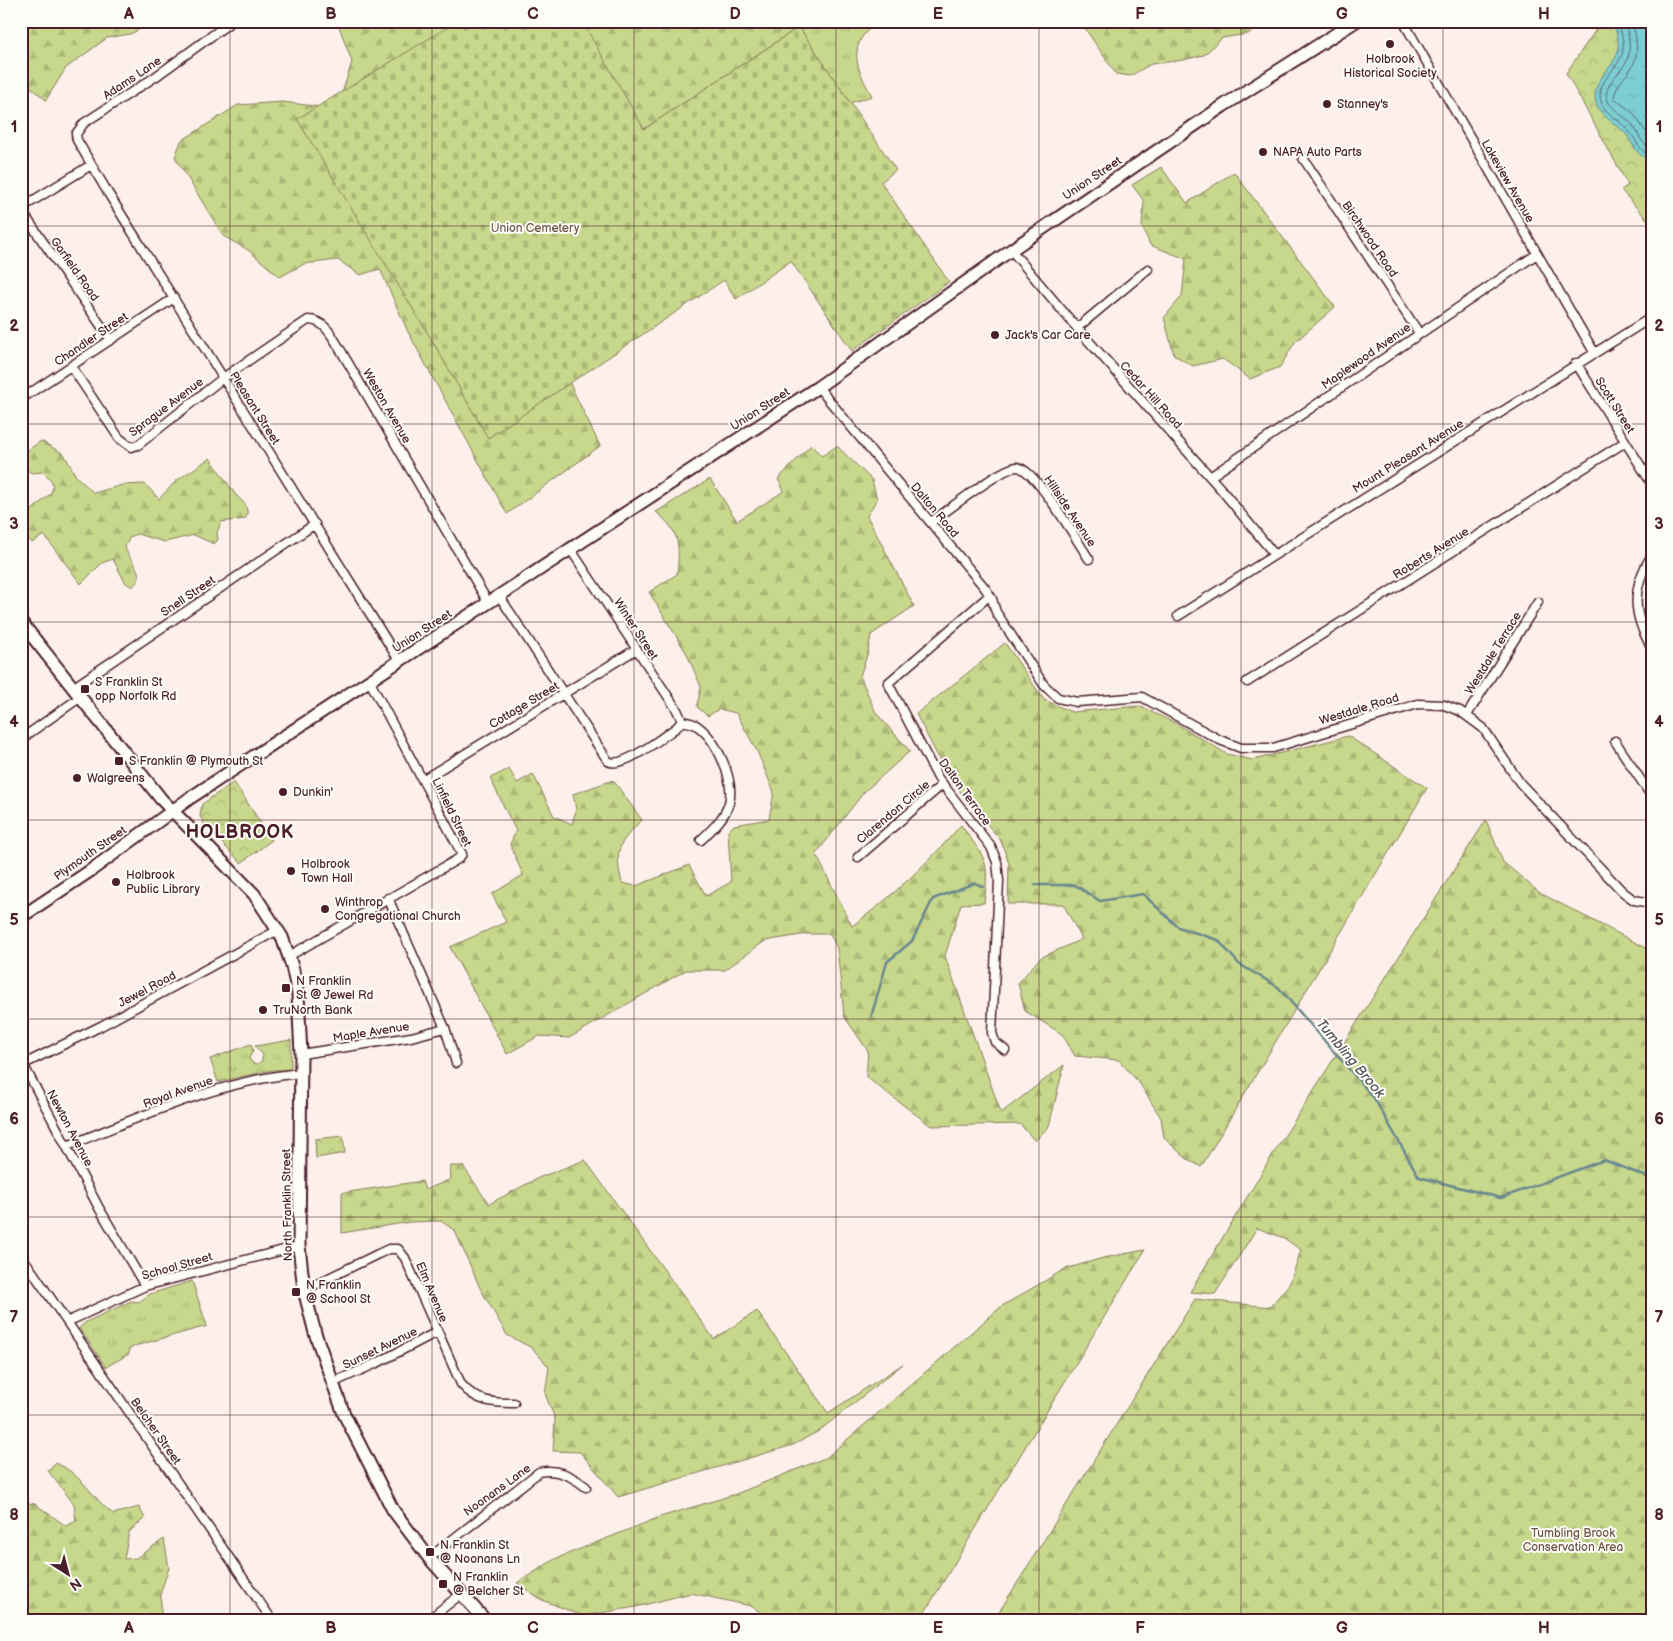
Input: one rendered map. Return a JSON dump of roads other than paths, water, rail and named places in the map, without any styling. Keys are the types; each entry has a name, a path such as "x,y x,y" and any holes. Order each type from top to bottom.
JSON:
{"main road":[{"name":"Union Street","path":"173,811 238,766 370,682 818,388 1011,250 1223,106 1356,21"},
{"name":"North Franklin Street","path":"21,622 82,696 144,777 173,811 255,895 278,930 289,956 298,994 301,1054 299,1246 304,1290 315,1333 332,1383 354,1437 378,1485 400,1521 429,1558 485,1620"},
{"name":"Plymouth Street","path":"21,917 173,811"}],"street":[{"name":"Adams Lane","path":"91,165 77,140 76,134 78,129 232,21"},
{"name":"Lakeview Avenue","path":"1403,21 1594,352"},
{"name":"Birchwood Road","path":"1303,158 1419,333"},
{"path":"21,209 91,165"},
{"name":"Pleasant Street","path":"91,165 400,662"},
{"name":"Garfield Road","path":"21,209 111,340"},
{"name":"Cedar Hill Road","path":"1011,250 1076,328 1210,477 1274,554"},
{"name":"Maplewood Avenue","path":"1210,477 1537,254"},
{"path":"1076,328 1148,269"},
{"name":"Chandler Street","path":"21,399 174,298"},
{"name":"Mount Pleasant Avenue","path":"1178,616 1576,363 1652,317"},
{"name":"Weston Avenue","path":"223,378 308,320 317,320 325,327 489,604"},
{"name":"Scott Street","path":"1576,363 1652,484"},
{"name":"Sprague Avenue","path":"71,366 119,438 130,447 138,445 223,378"},
{"name":"Dalton Road","path":"818,388 990,595 996,612 1023,654"},
{"name":"Roberts Avenue","path":"1248,682 1625,442"},
{"name":"Hillside Avenue","path":"931,522 998,476 1014,468 1022,468 1031,475 1053,503 1089,559"},
{"name":"Snell Street","path":"74,687 315,524"},
{"name":"Winter Street","path":"571,550 635,650 677,710 682,721"},
{"path":"1652,555 1639,579 1636,592 1640,622 1652,648"},
{"name":"Dalton Terrace","path":"990,595 888,683 924,754 943,784 988,841 997,862 999,880 992,1033 996,1042 1005,1050"},
{"path":"500,597 602,754 611,764 619,764 636,755 677,728 682,721 696,725 703,732 722,761 730,780 729,803 726,812 701,840"},
{"name":"Westdale Terrace","path":"1467,715 1538,602"},
{"name":"Cottage Street","path":"424,780 635,650"},
{"name":"Westdale Road","path":"1023,654 1046,689 1062,700 1077,702 1142,697 1220,740 1248,749 1273,748 1418,704 1444,705 1467,715 1486,732 1520,783 1620,889 1634,900 1652,903"},
{"name":"Linfield Street","path":"289,956 458,859 462,854 370,682"},
{"path":"21,739 82,696"},
{"path":"1615,741 1652,797"},
{"name":"Clarendon Circle","path":"858,857 943,784"},
{"path":"388,898 445,1028 456,1063"},
{"name":"Jewel Road","path":"22,1062 101,1026 278,930"},
{"name":"Maple Avenue","path":"301,1054 411,1037 445,1028"},
{"name":"Newton Avenue","path":"22,1062 99,1208 145,1286"},
{"name":"Royal Avenue","path":"67,1146 195,1096 264,1076 300,1073"},
{"name":"School Street","path":"67,1322 145,1286 299,1246"},
{"name":"Elm Avenue","path":"304,1290 389,1249 398,1250 405,1258 461,1384 470,1394 486,1401 514,1404"},
{"name":"Belcher Street","path":"21,1255 272,1620"},
{"name":"Sunset Avenue","path":"332,1383 437,1332"},
{"name":"Noonans Lane","path":"429,1558 538,1472 548,1470 570,1476 586,1487"},
{"path":"428,1620 461,1594"}],"water":[{"path":"1613,21 1652,21 1652,160 1639,154 1626,134 1603,115 1595,98 1599,82 1617,55 1618,41"}],"waterway":[{"name":"Tumbling Brook","path":"871,1017 887,962 912,941 933,899 975,883 983,887"},
{"name":"Tumbling Brook","path":"1035,885 1075,885 1100,901 1143,894 1178,927 1218,940 1239,964 1278,987 1374,1098 1419,1177 1501,1198 1604,1160 1652,1179"}],"place":[{"name":"Holbrook Historical Society","path":"1390,44"},
{"name":"Stanney's","path":"1327,104"},
{"name":"NAPA Auto Parts","path":"1263,152"},
{"name":"Jack's Car Care","path":"995,335"},
{"name":"S Franklin St opp Norfolk Rd","path":"85,689"},
{"name":"S Franklin @ Plymouth St","path":"119,761"},
{"name":"Walgreens","path":"77,778"},
{"name":"Dunkin'","path":"283,792"},
{"name":"Holbrook Town Hall","path":"291,871"},
{"name":"Holbrook Public Library","path":"116,882"},
{"name":"Winthrop Congregational Church","path":"325,909"},
{"name":"N Franklin St @ Jewel Rd","path":"286,988"},
{"name":"TruNorth Bank","path":"263,1010"},
{"name":"N Franklin @ School St","path":"296,1292"},
{"name":"N Franklin St @ Noonans Ln","path":"430,1552"},
{"name":"N Franklin @ Belcher St","path":"443,1584"}],"district":[{"name":"HOLBROOK","path":"240,832"}],"park label":[{"name":"Union Cemetery","path":"535,228"},
{"name":"Tumbling Brook Conservation Area","path":"1573,1540"}]}
